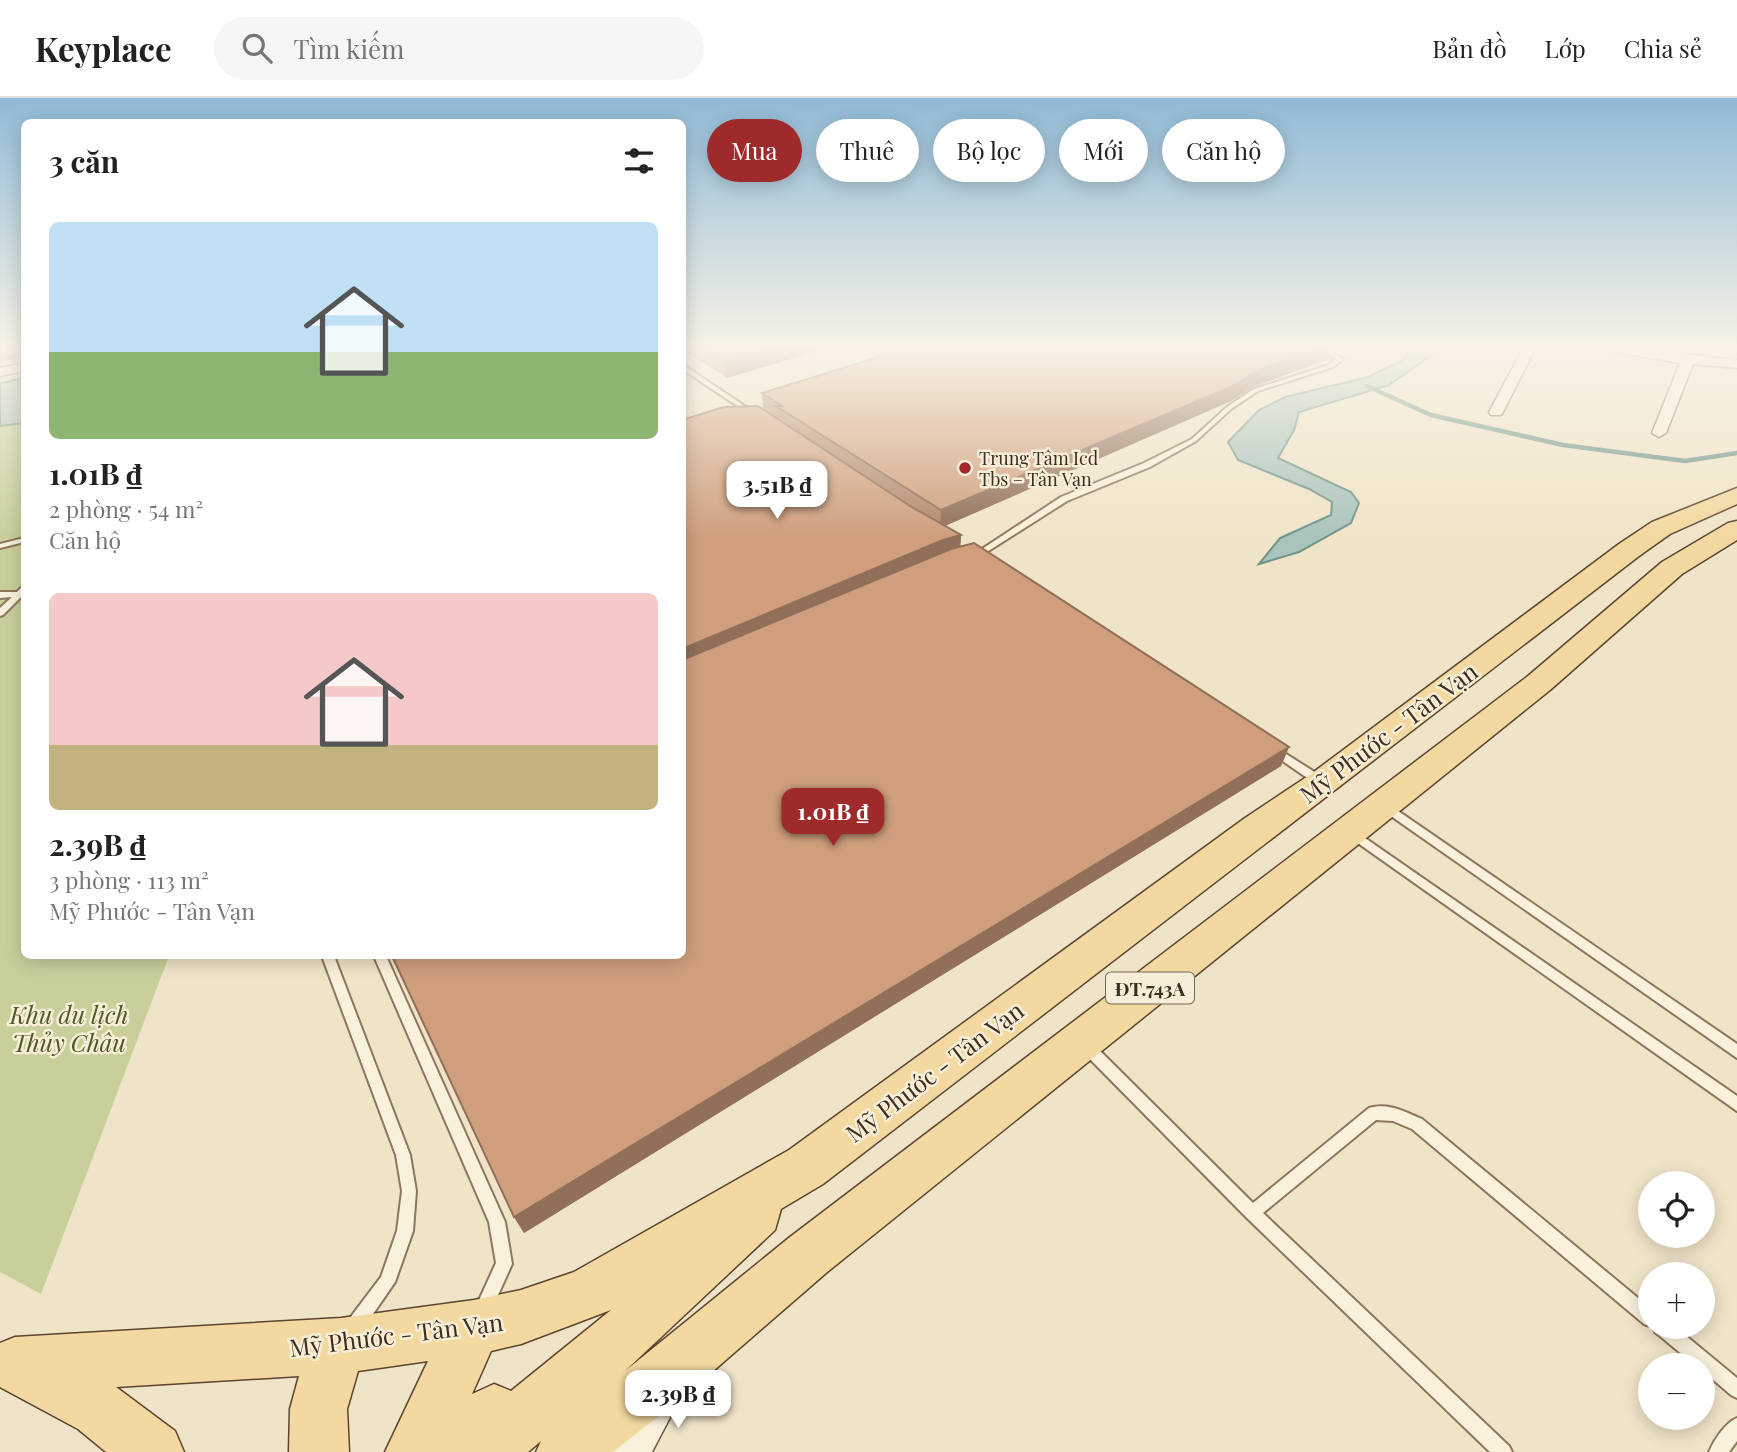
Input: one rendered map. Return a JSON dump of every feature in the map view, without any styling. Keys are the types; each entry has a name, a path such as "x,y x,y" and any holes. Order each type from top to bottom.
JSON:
{"main road":[{"name":"Mỹ Phước - Tân Vạn","path":"8,1361 341,1346 474,1327 521,1317 587,1294 806,1167 1258,828 1323,783 1650,535 1698,510 1737,495"},
{"name":"ĐT.743A","path":"566,1452 669,1371 808,1255 1539,683 1672,568 1737,528"},
{"name":"ĐT.743A","path":"482,1452 622,1337 806,1167"},
{"name":"ĐT.743A","path":"452,1452 478,1427 600,1329 680,1283"},
{"path":"415,1452 474,1327"},
{"path":"319,1452 317,1429 321,1388 341,1346"},
{"name":"Mỹ Phước - Tân Vạn","path":"8,1361 99,1409 154,1452"}],"street":[{"path":"1659,433 1668,410"},
{"path":"623,1452 669,1371"}],"lane":[{"path":"736,414 746,410"},
{"path":"746,410 757,417"},
{"path":"988,562 970,554 1064,499 1147,466 1194,440 1227,410"},
{"path":"0,546 21,541"},
{"path":"0,595 21,592"},
{"path":"0,613 21,593"},
{"path":"1261,741 1323,783"},
{"path":"1382,805 1737,1052"},
{"path":"1349,831 1737,1104"},
{"path":"329,959 403,1155 409,1191 405,1231 387,1282 341,1346"},
{"path":"381,959 497,1222 505,1264 474,1327"},
{"path":"1082,1042 1252,1213 1503,1452"},
{"path":"1252,1213 1374,1113 1394,1114 1417,1124 1638,1308"},
{"path":"1676,1339 1737,1390"},
{"path":"1718,1452 1737,1427"}],"green space":[{"name":"Khu du lịch Thủy Châu","path":"21,423 21,959 168,959 41,1294 0,1272 0,426"}],"water":[{"path":"0,410 21,410 21,423 0,426"},
{"path":"1259,410 1305,410 1299,412 1294,430 1278,458 1351,492 1359,503 1351,523 1299,552 1259,564 1280,538 1331,515 1332,502 1309,489 1238,460 1228,442"}],"building":[{"path":"714,410 764,410 910,506 961,535 943,540 686,647 686,419"},
{"path":"783,410 1176,410 941,510"},
{"path":"974,543 1289,747 514,1217 393,959 686,959 686,658 951,549"}],"waterway":[{"path":"1420,410 1431,415 1563,445 1685,461 1737,453"}],"place":[{"name":"Trung Tâm Icd Tbs – Tân Vạn","path":"965,468"}]}
